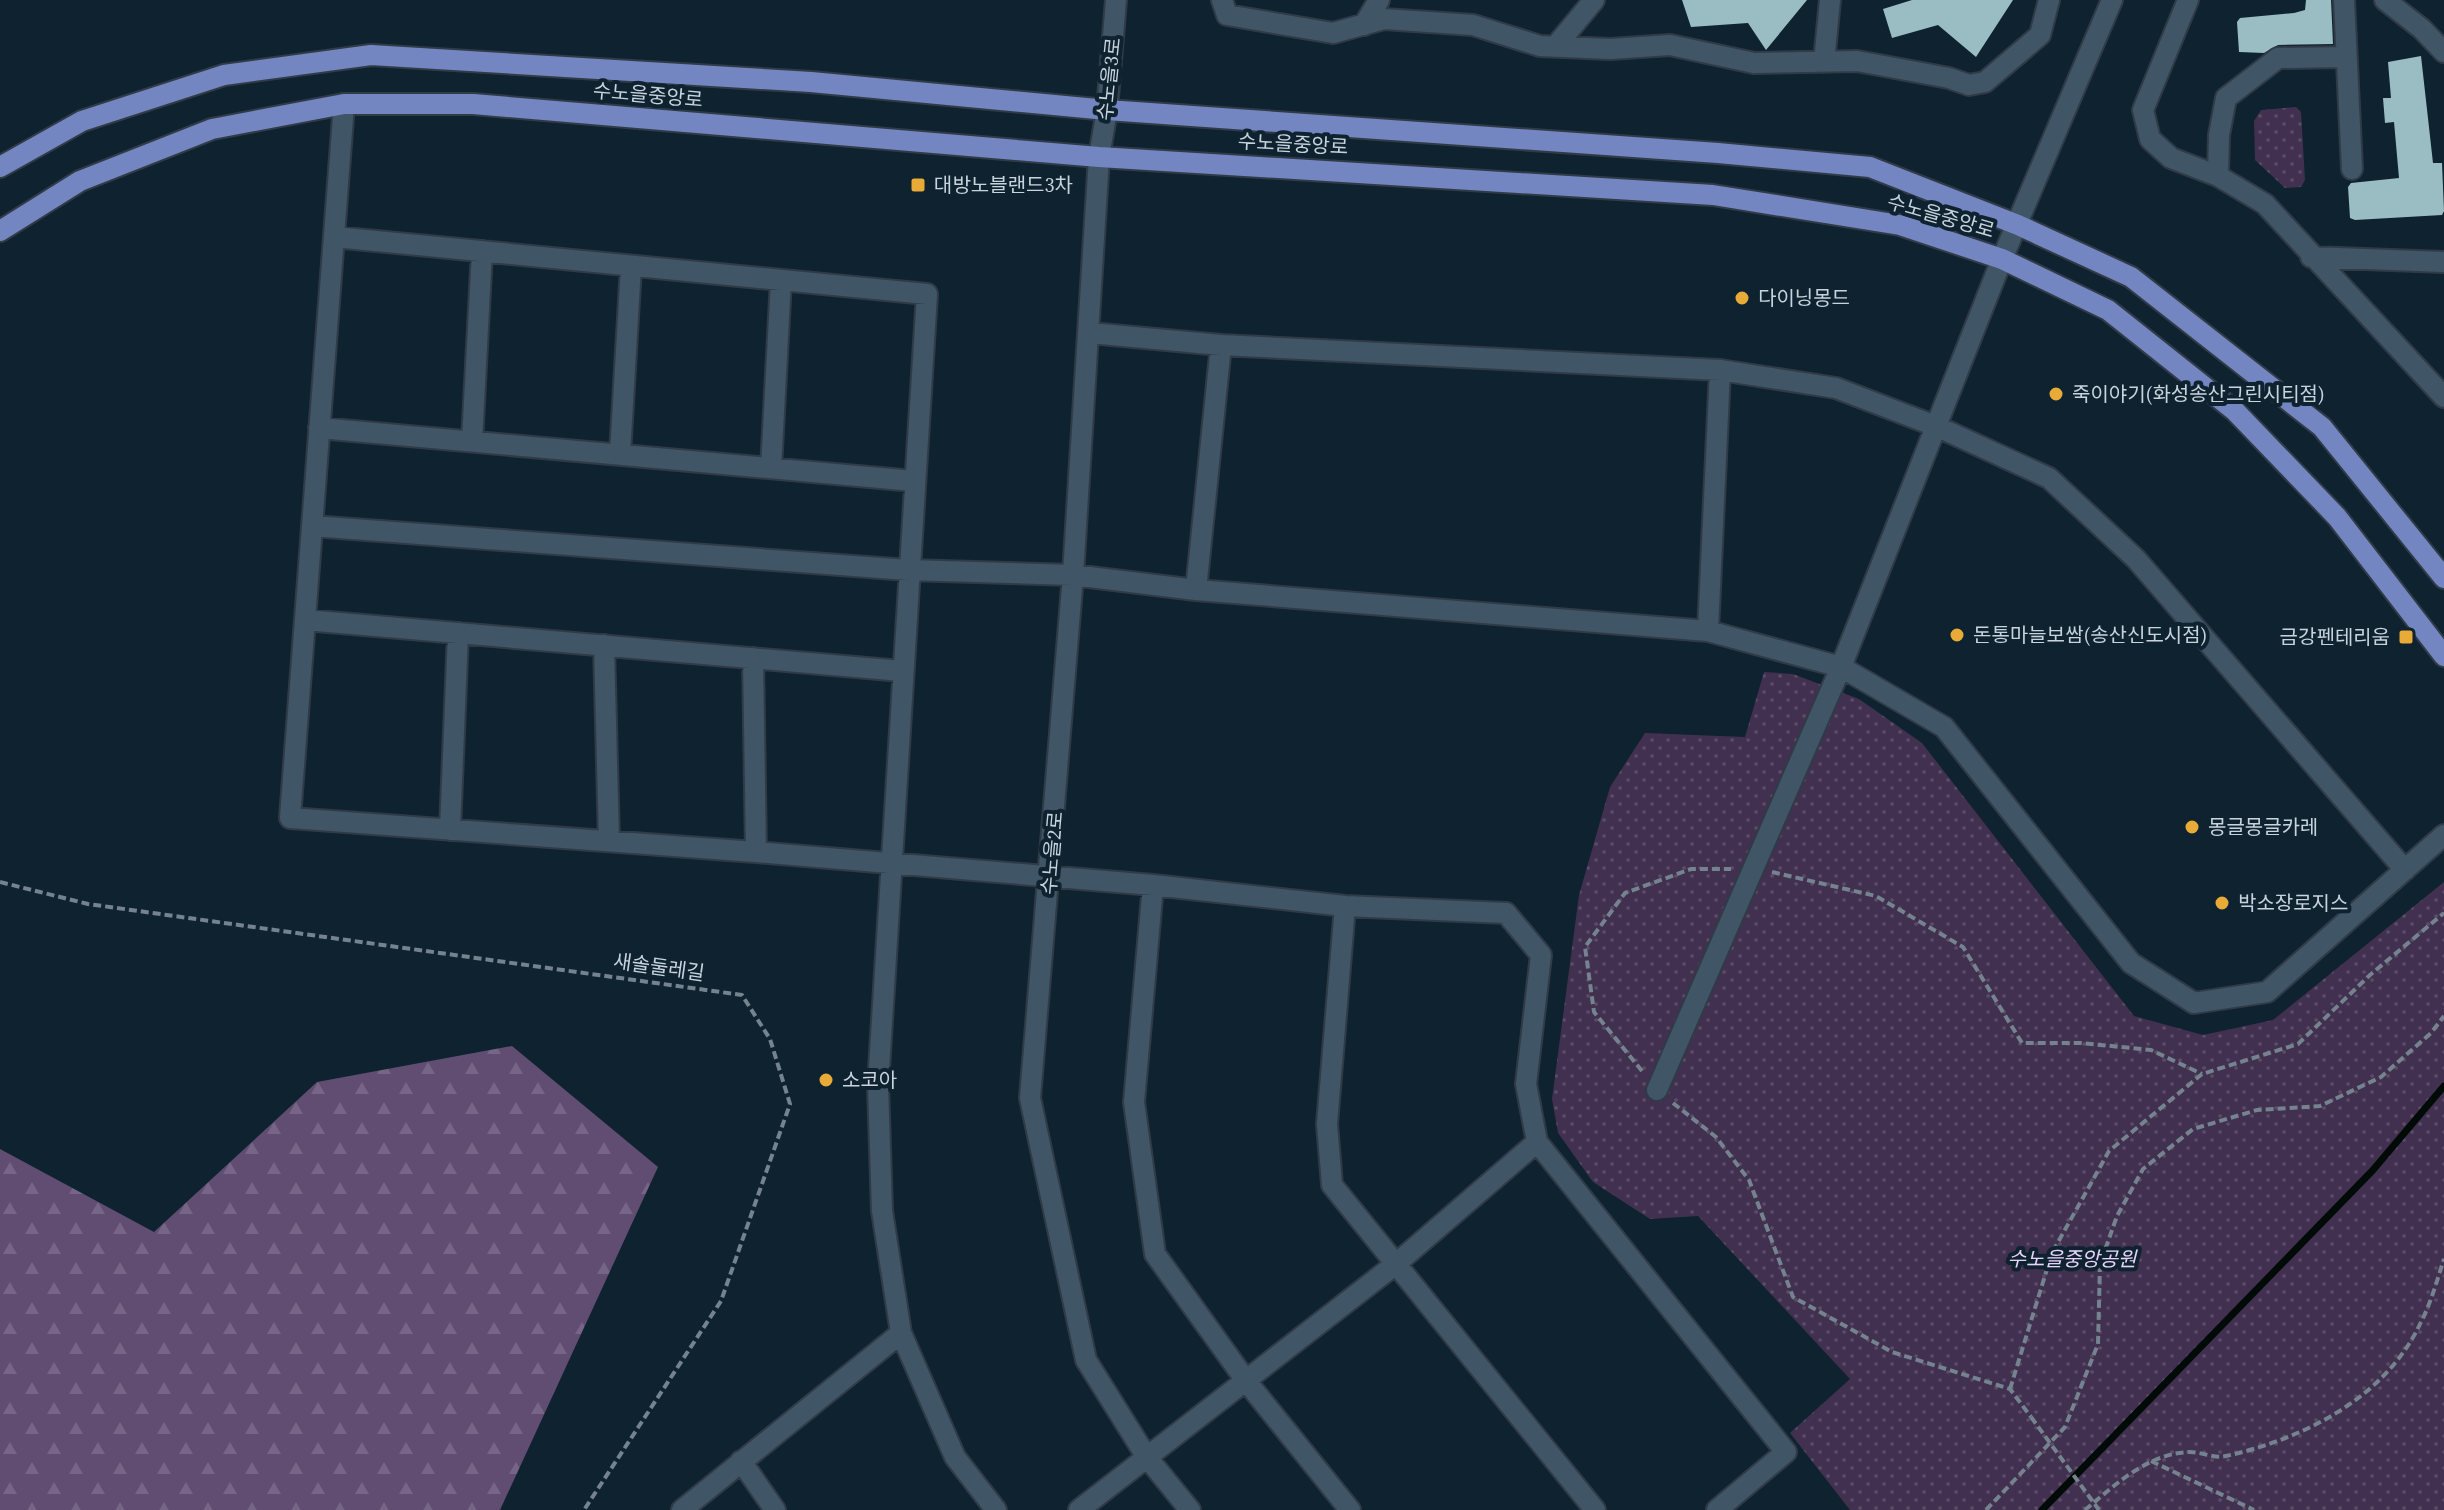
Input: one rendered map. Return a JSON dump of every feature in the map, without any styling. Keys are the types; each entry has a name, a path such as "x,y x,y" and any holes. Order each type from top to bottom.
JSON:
{"main road":[{"name":"수노을중앙로","path":"0,167 82,121 224,75 371,55 811,82 1107,110 1870,167 2018,225 2131,277 2322,427 2444,578"},
{"name":"수노을중앙로","path":"0,231 80,181 212,129 344,104 473,104 1099,157 1713,195 1900,225 2002,259 2108,310 2235,411 2337,517 2444,656"}],"street":[{"name":"수노을3로","path":"1099,157 1107,110 1116,0"},
{"path":"1222,0 1227,15 1333,33 1384,19 1473,25 1540,46 1610,49 1670,45 1754,63 1857,61 1949,78 1969,85 1985,82 2040,35 2049,0"},
{"path":"1364,25 1379,0"},
{"path":"1555,47 1594,0"},
{"path":"1824,62 1830,0"},
{"path":"1657,1090 1841,667 2002,259 2112,0"},
{"path":"2188,0 2143,110 2150,139 2171,158 2218,176 2265,204 2444,397"},
{"path":"2344,0 2352,169"},
{"path":"2385,0 2444,52"},
{"path":"2218,176 2219,135 2226,98 2278,58 2346,57"},
{"path":"344,104 290,818 1153,885 1345,906 1506,913 1541,955 1526,1084 1537,1142 1786,1452 1717,1510"},
{"name":"수노을2로","path":"1099,157 1073,575 1030,1098 1086,1360 1146,1456 1190,1510"},
{"path":"334,237 927,294 889,864 878,1085 882,1211 901,1333 955,1457 996,1510"},
{"path":"472,441 482,251"},
{"path":"2311,257 2444,262"},
{"path":"620,454 631,266"},
{"path":"771,468 781,280"},
{"path":"1090,333 1221,345 1720,370 1836,388 1938,427 2049,478 2136,559 2405,870"},
{"path":"1196,590 1221,345"},
{"path":"1708,631 1720,370"},
{"path":"319,428 914,481"},
{"path":"312,526 908,570 1073,575 1196,590 1708,631 1841,667 1944,727 2131,963 2194,1003 2267,992 2444,835"},
{"path":"305,620 902,671"},
{"path":"450,830 458,633"},
{"path":"604,645 609,841"},
{"path":"753,658 756,852"},
{"path":"1153,885 1134,1102 1155,1254 1247,1382 1350,1510"},
{"path":"1345,906 1327,1124 1332,1185 1595,1510"},
{"path":"1079,1510 1397,1263 1537,1142"},
{"path":"682,1510 901,1333"},
{"path":"741,1461 775,1510"}],"path":[{"path":"2099,1510 2010,1389 1892,1352 1793,1297 1749,1180 1716,1137 1657,1090 1594,1012 1585,947 1625,893 1691,869 1754,868 1876,896 1963,947 2022,1043 2081,1043 2151,1050 2202,1074"},
{"name":"새솔둘레길","path":"0,882 88,904 742,995 770,1039 790,1104 721,1301 584,1510"},
{"path":"2010,1389 2052,1253 2109,1151 2202,1074 2298,1044 2370,975 2444,913"},
{"path":"1986,1510 2065,1427 2098,1344 2100,1264 2117,1216 2143,1169 2193,1129 2257,1110 2320,1106 2381,1077 2431,1033 2444,1016"},
{"path":"2085,1510 2151,1460 2189,1452 2222,1457 2279,1441 2338,1414 2387,1372 2421,1324 2444,1259"},
{"path":"2151,1460 2254,1510"}],"green space":[{"path":"2296,107 2301,112 2305,180 2301,187 2285,188 2255,160 2254,121 2261,110"},
{"name":"수노을중앙공원","path":"1764,672 1793,674 1859,699 1922,743 2134,1016 2203,1035 2273,1020 2444,882 2444,1510 1850,1510 1790,1433 1850,1379 1698,1216 1650,1219 1593,1182 1558,1133 1552,1099 1579,895 1610,787 1645,733 1745,737"},
{"path":"512,1046 658,1167 500,1510 0,1510 0,1149 154,1232 317,1082"}],"building":[{"path":"1682,0 1807,0 1766,50 1748,23 1691,27"},
{"path":"1912,0 2013,0 1976,57 1938,25 1892,38 1883,9"},
{"path":"2306,0 2331,0 2333,44 2278,45 2264,53 2239,52 2237,22 2240,18 2305,10"},
{"path":"2421,56 2433,163 2442,163 2444,211 2442,215 2350,218 2348,187 2351,183 2399,178 2394,122 2385,123 2383,98 2391,98 2388,62"}],"waterway":[{"path":"2042,1510 2373,1170 2444,1086"}],"place":[{"name":"대방노블랜드3차","path":"918,185"},
{"name":"다이닝몽드","path":"1742,298"},
{"name":"죽이야기(화성송산그린시티점)","path":"2056,394"},
{"name":"돈통마늘보쌈(송산신도시점)","path":"1957,635"},
{"name":"금강펜테리움","path":"2406,637"},
{"name":"몽글몽글카레","path":"2192,827"},
{"name":"박소장로지스","path":"2222,903"},
{"name":"소코아","path":"826,1080"}]}
